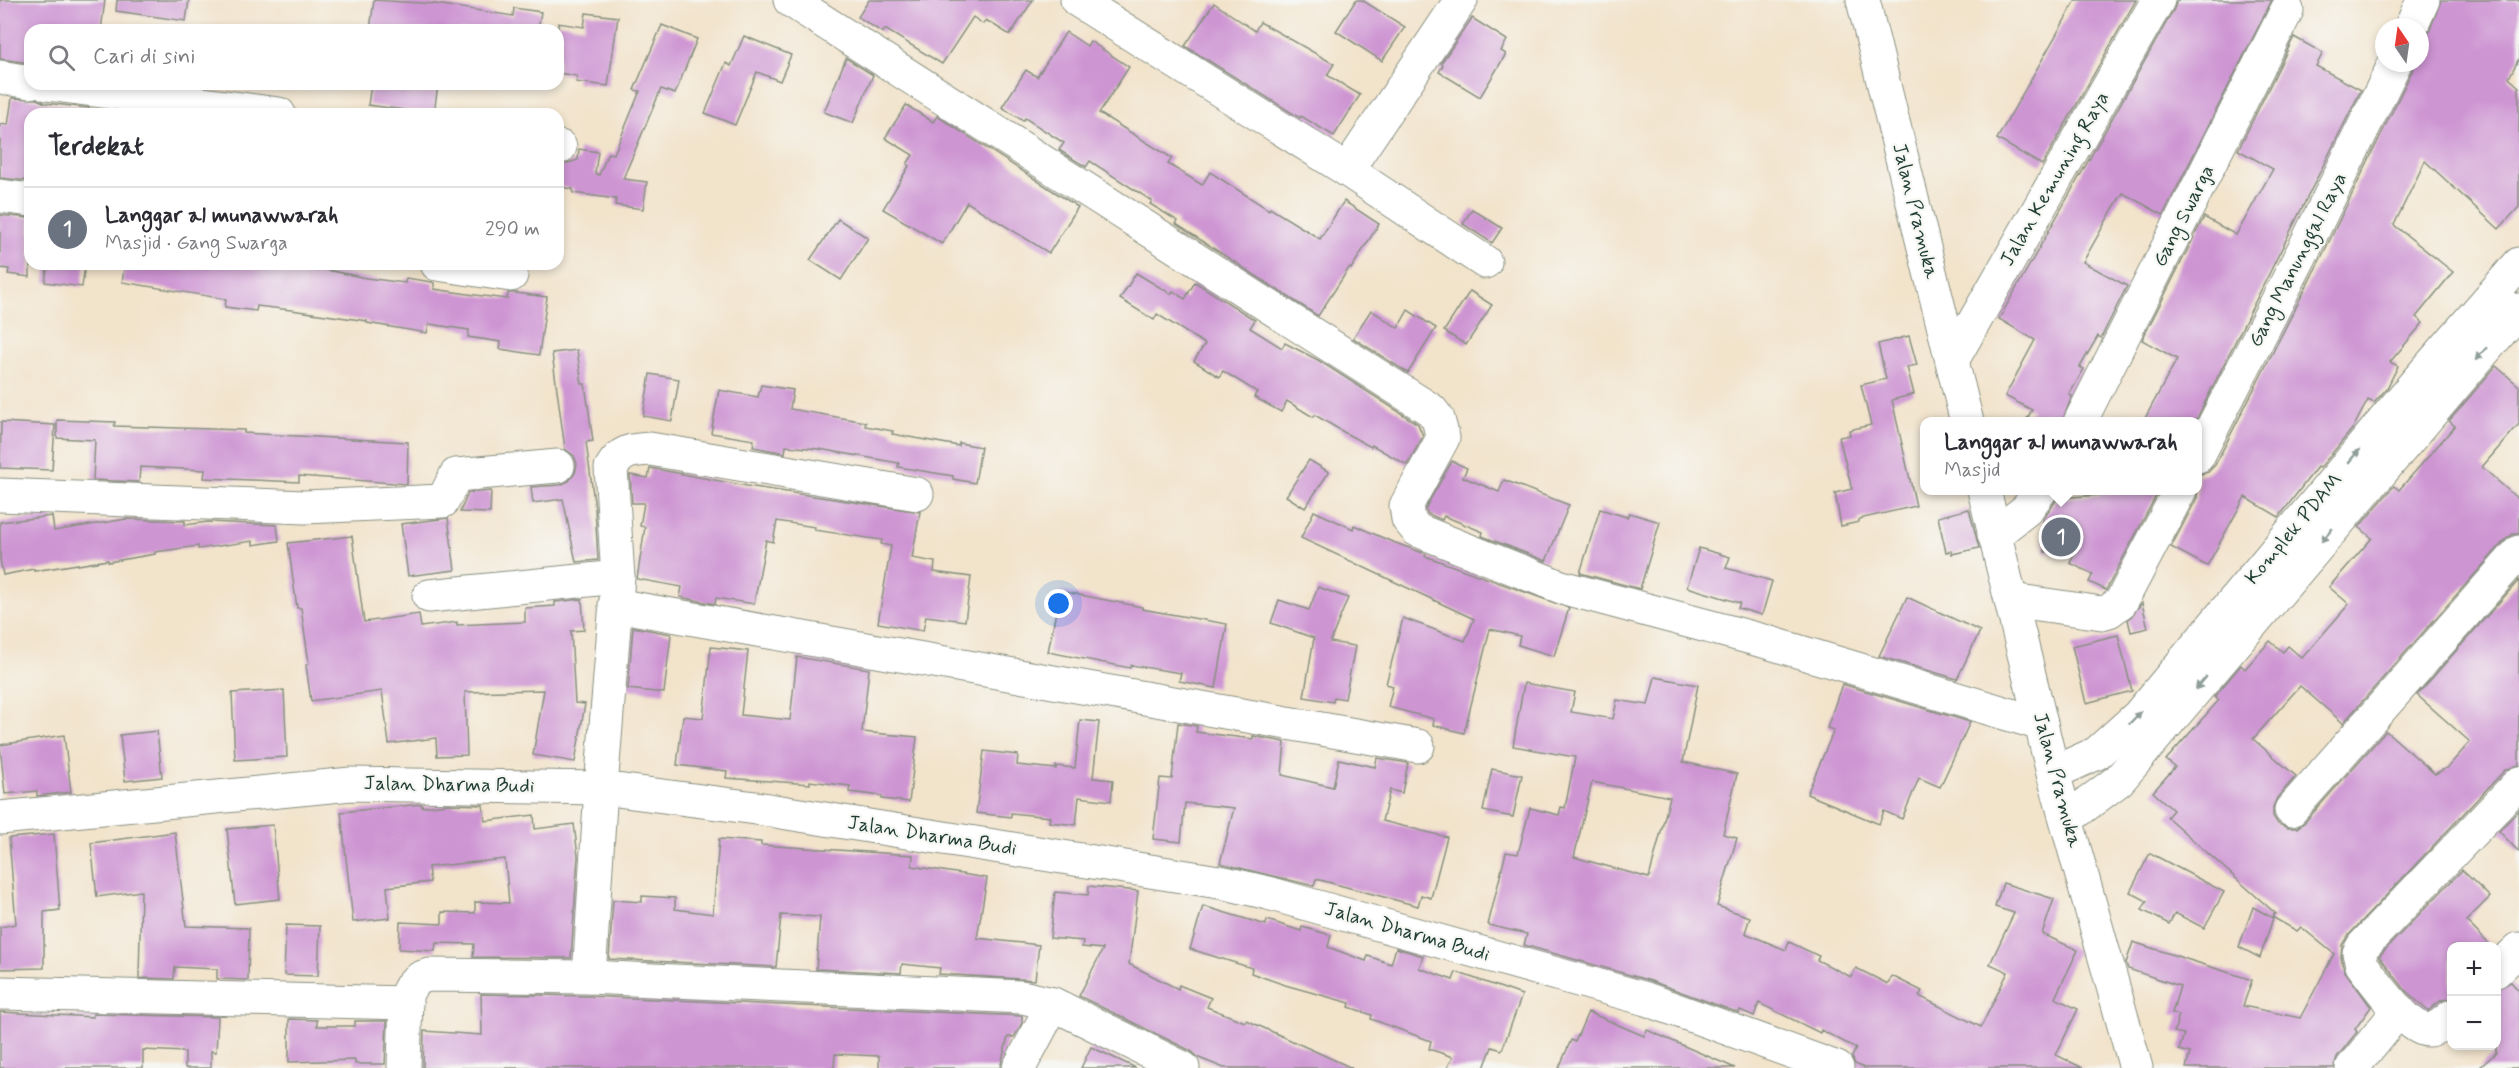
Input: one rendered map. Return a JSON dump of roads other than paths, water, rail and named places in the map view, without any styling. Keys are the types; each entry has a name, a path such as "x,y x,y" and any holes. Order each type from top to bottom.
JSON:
{"street":[{"path":"790,0 1431,410 1438,419 1443,438 1406,506 1408,519 1417,530 1561,587 1767,642 2041,724"},
{"path":"1077,0 1347,170 1485,262"},
{"path":"1347,170 1461,0"},
{"name":"Jalan Pramuka","path":"1863,0 1967,417"},
{"name":"Jalan Kemuning Raya","path":"1953,359 2158,0"},
{"path":"2415,18 2423,0"},
{"name":"Gang Swarga","path":"2083,417 2288,10"},
{"name":"Gang Manunggal Raya","path":"2202,448 2304,249 2391,72"},
{"path":"0,77 24,81"},
{"path":"94,90 233,108"},
{"path":"0,196 24,199"},
{"path":"474,270 511,276"},
{"name":"Komplek PDAM","path":"2067,819 2119,780 2429,390 2514,289"},
{"name":"Komplek PDAM","path":"2052,773 2097,753 2138,716 2429,390"},
{"path":"589,977 616,591 611,468 618,457 628,451 650,449 918,494"},
{"path":"0,495 305,507 443,501 456,475 558,466"},
{"name":"Jalan Pramuka","path":"1985,495 2052,773 2067,819 2136,1068"},
{"path":"1994,535 2026,510 2037,495"},
{"path":"2011,600 2093,612 2109,611 2116,607 2121,602 2177,495"},
{"path":"2291,810 2519,552"},
{"path":"429,596 616,591 1418,746"},
{"path":"2097,753 2119,780"},
{"path":"2447,1019 2438,1027 2429,1030 2410,1023 2362,965 2358,953 2519,783"},
{"name":"Jalan Dharma Budi","path":"0,818 351,784 601,788 756,808 1202,880 1257,891 1646,999 1837,1068"},
{"path":"2501,966 2519,949"},
{"path":"404,1068 406,1003 410,985 418,978 429,975 589,977 1022,997 1053,1004 1183,1068"},
{"path":"0,993 406,1003"},
{"path":"1019,1068 1053,1004"},
{"path":"2352,1068 2399,1010"}],"place":[{"name":"Langgar al munawwarah","path":"2061,537"}]}
